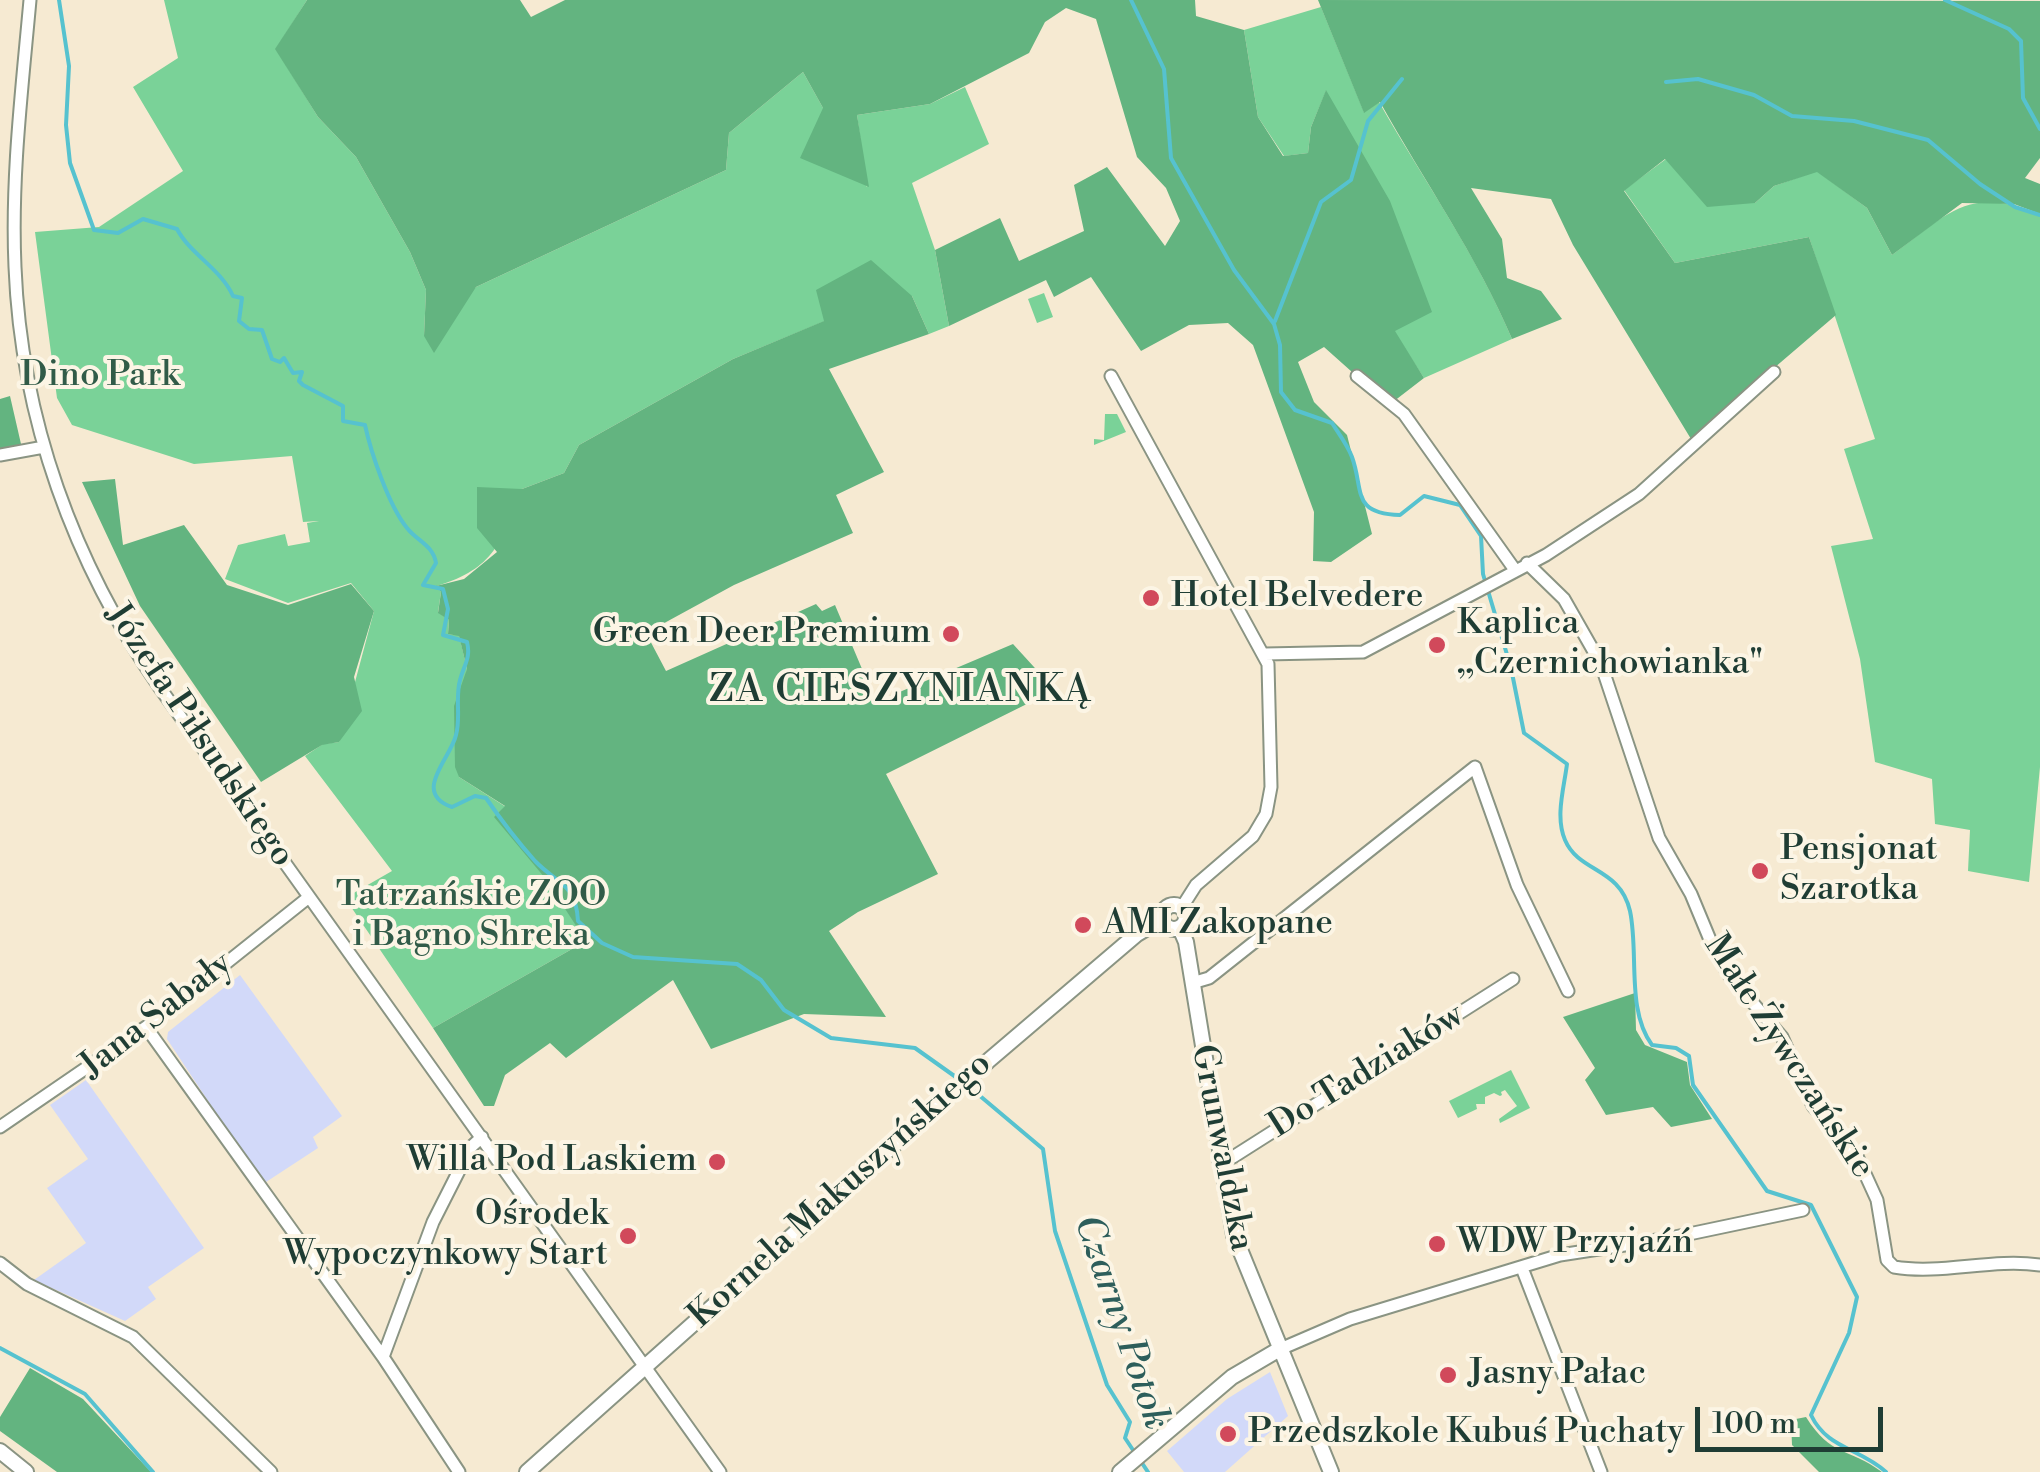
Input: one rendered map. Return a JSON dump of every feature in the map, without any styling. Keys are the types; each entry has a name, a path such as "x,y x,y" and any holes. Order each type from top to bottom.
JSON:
{"street":[{"name":"Józefa Piłsudskiego","path":"30,0 14,223 20,326 44,447 79,544 125,634 720,1472"},
{"path":"0,225 14,223"},
{"path":"1266,654 1363,652 1527,563 1639,494 1774,372"},
{"path":"1111,376 1266,654 1272,787 1266,814 1252,836 1196,885 1182,907"},
{"path":"1357,376 1404,414 1514,570"},
{"path":"0,455 44,447"},
{"name":"Małe Żywczańskie","path":"1527,563 1564,599 1602,664 1659,838 1691,894 1712,947 1729,976 1782,1037 1813,1106 1856,1154 1877,1200 1887,1260 1894,1268 1909,1270 1996,1263 2040,1265"},
{"path":"1192,983 1208,978 1475,768 1517,884 1568,991"},
{"name":"Jana Sabały","path":"0,1128 146,1027 309,896"},
{"path":"1168,907 1182,907 1186,917 1180,928 1169,928 1162,919 1168,907"},
{"name":"Kornela Makuszyńskiego","path":"527,1472 957,1088 1136,934 1162,919"},
{"name":"Grunwaldzka","path":"1180,928 1236,1244 1331,1472"},
{"name":"Do Tadziaków","path":"1219,1161 1232,1158 1513,979"},
{"path":"146,1027 382,1357 459,1472"},
{"path":"382,1357 433,1222 472,1147 482,1138"},
{"path":"1125,1468 1232,1377 1278,1350 1350,1319 1560,1256 1802,1210"},
{"path":"0,1263 27,1284 133,1337 270,1472"},
{"path":"1522,1268 1600,1472"},
{"path":"0,1451 26,1472"}],"shaded area":[{"path":"240,975 342,1116 313,1137 318,1148 263,1184 167,1039 168,1032"},
{"path":"86,1080 204,1248 148,1287 156,1299 125,1321 34,1280 86,1243 47,1188 88,1159 50,1105"},
{"name":"Przedszkole Kubuś Puchaty","path":"1270,1372 1288,1416 1225,1472 1184,1472 1167,1451 1227,1399"}],"green space":[{"path":"164,0 307,0 276,49 318,117 356,157 410,252 426,290 424,336 476,287 726,170 729,133 803,72 867,187 857,115 930,104 965,87 989,144 912,183 935,250 949,326 929,334 912,296 825,321 733,359 579,445 564,473 522,489 501,539 484,562 437,586 441,592 438,612 449,620 448,634 459,635 467,669 459,777 506,807 586,941 433,1028 345,898 392,871 305,756 323,744 339,742 374,611 351,583 288,603 225,579 238,545 285,534 288,546 310,542 307,523 319,521 303,522 292,456 194,464 72,425 57,398 35,232 99,227 183,171 133,87 178,58"},
{"path":"307,0 520,0 531,17 565,0 1195,0 1196,16 1244,30 1258,117 1283,156 1308,153 1311,127 1326,90 1390,201 1432,312 1395,331 1424,378 1389,405 1324,347 1298,362 1314,402 1347,435 1372,534 1331,562 1313,561 1314,512 1253,345 1228,323 1189,325 1141,351 1091,277 1054,297 1046,280 949,326 935,250 1000,218 1019,261 1084,231 1074,185 1107,167 1165,246 1180,221 1166,188 1137,157 1096,19 1066,8 1045,22 1029,53 930,104 857,115 869,187 800,158 823,108 803,72 729,133 726,170 476,287 434,353 424,336 426,290 410,252 356,157 318,117 275,49"},
{"path":"1318,0 2040,1 2040,158 2025,178 2040,184 2040,214 2014,204 1962,203 1892,255 1867,208 1817,172 1774,186 1755,203 1707,207 1665,159 1624,191 1675,263 1809,237 1836,315 1691,439 1573,245 1551,199 1471,188 1502,239 1507,278 1541,291 1562,319 1512,339 1466,248 1380,102 1364,113"},
{"path":"1321,7 1364,112 1379,102 1466,248 1512,339 1424,378 1394,332 1326,91 1311,127 1308,153 1284,156 1258,117 1244,30"},
{"path":"1666,159 1755,203 1774,186 1817,171 1867,208 1892,255 1944,216 1976,203 1994,202 2040,214 2040,767 2029,882 1968,871 1970,830 1935,824 1932,779 1875,762 1860,659 1831,546 1873,539 1844,449 1875,439 1809,237 1675,263 1624,190"},
{"path":"871,260 912,296 929,334 829,369 884,472 836,495 853,533 734,585 646,633 666,671 816,604 822,611 835,605 876,702 1013,644 1055,690 886,774 938,874 858,912 829,931 886,1017 804,1014 711,1049 673,980 566,1058 550,1043 505,1075 494,1106 484,1106 433,1028 586,941 545,878 494,817 505,806 459,777 455,767 454,706 467,669 459,636 448,634 449,620 438,613 441,592 436,586 464,579 497,552 477,528 477,487 522,489 564,473 579,445 733,359 824,321 816,290"},
{"path":"1044,293 1053,317 1037,323 1028,299"},
{"path":"10,396 21,444 0,451 0,399"},
{"path":"1105,414 1117,414 1126,432 1094,445 1094,439 1104,440"},
{"path":"115,479 123,545 184,525 227,585 288,605 351,584 374,611 354,677 362,711 339,742 322,745 261,782 140,606 82,482"},
{"path":"1635,993 1636,1030 1645,1045 1687,1062 1690,1085 1712,1119 1671,1127 1653,1107 1606,1115 1585,1080 1595,1068 1563,1017"},
{"path":"1511,1070 1530,1108 1500,1123 1499,1119 1517,1106 1505,1090 1500,1096 1494,1093 1485,1097 1485,1104 1476,1104 1477,1109 1458,1118 1449,1101"},
{"path":"30,1368 83,1399 151,1472 57,1472 0,1431 0,1417"},
{"path":"1806,1417 1832,1445 1882,1472 1819,1472 1792,1445 1791,1420"}],"waterway":[{"name":"Czarny Potok","path":"59,0 69,66 66,125 70,163 94,230 118,233 143,219 177,229 233,296 242,298 239,321 249,329 262,330 272,359 280,362 284,358 293,373 302,372 299,381 303,385 343,406 343,421 365,425 394,507 434,557 436,563 423,585 443,589 448,609 443,635 467,642 468,653 459,687 456,735 434,784 440,801 452,807 475,796 486,798 535,861 569,891 578,921 602,943 633,957 737,964 761,980 784,1010 831,1038 915,1048 960,1080"},
{"path":"1131,0 1164,69 1171,158 1234,270 1274,324 1280,345 1281,392 1295,410 1332,423 1352,457 1366,505 1384,514 1400,515 1424,496 1460,505 1481,536 1483,574 1511,668 1524,733 1567,764 1560,812 1565,840 1580,859 1618,886 1630,911 1636,998 1644,1031 1652,1045 1676,1048 1689,1056 1693,1085 1767,1191 1811,1205 1857,1297 1849,1333 1811,1415 1835,1442 1886,1472"},
{"path":"1945,0 2009,29 2021,41 2023,98 2040,129"},
{"path":"1275,321 1321,202 1351,180 1368,121 1402,79"},
{"path":"1666,82 1698,79 1754,95 1792,116 1854,121 1928,140 1980,184 2015,207 2040,215"},
{"name":"Czarny Potok","path":"967,1085 1043,1149 1055,1231 1107,1385 1130,1422 1125,1438 1135,1453"},
{"path":"0,1348 85,1394 153,1472"},
{"name":"Czarny Potok","path":"1140,1460 1148,1472"}],"place":[{"name":"Hotel Belvedere","path":"1151,598"},
{"name":"Green Deer Premium","path":"951,634"},
{"name":"Kaplica „Czernichowianka\"","path":"1437,645"},
{"name":"Pensjonat Szarotka","path":"1760,871"},
{"name":"AMI Zakopane","path":"1083,925"},
{"name":"Willa Pod Laskiem","path":"717,1162"},
{"name":"Ośrodek Wypoczynkowy Start","path":"628,1236"},
{"name":"WDW Przyjaźń","path":"1437,1244"},
{"name":"Jasny Pałac","path":"1448,1375"},
{"name":"Przedszkole Kubuś Puchaty","path":"1228,1434"}],"district":[{"name":"ZA CIESZYNIANKĄ","path":"901,692"}],"park label":[{"name":"Dino Park","path":"100,377"},
{"name":"Tatrzańskie ZOO i Bagno Shreka","path":"471,917"}]}
